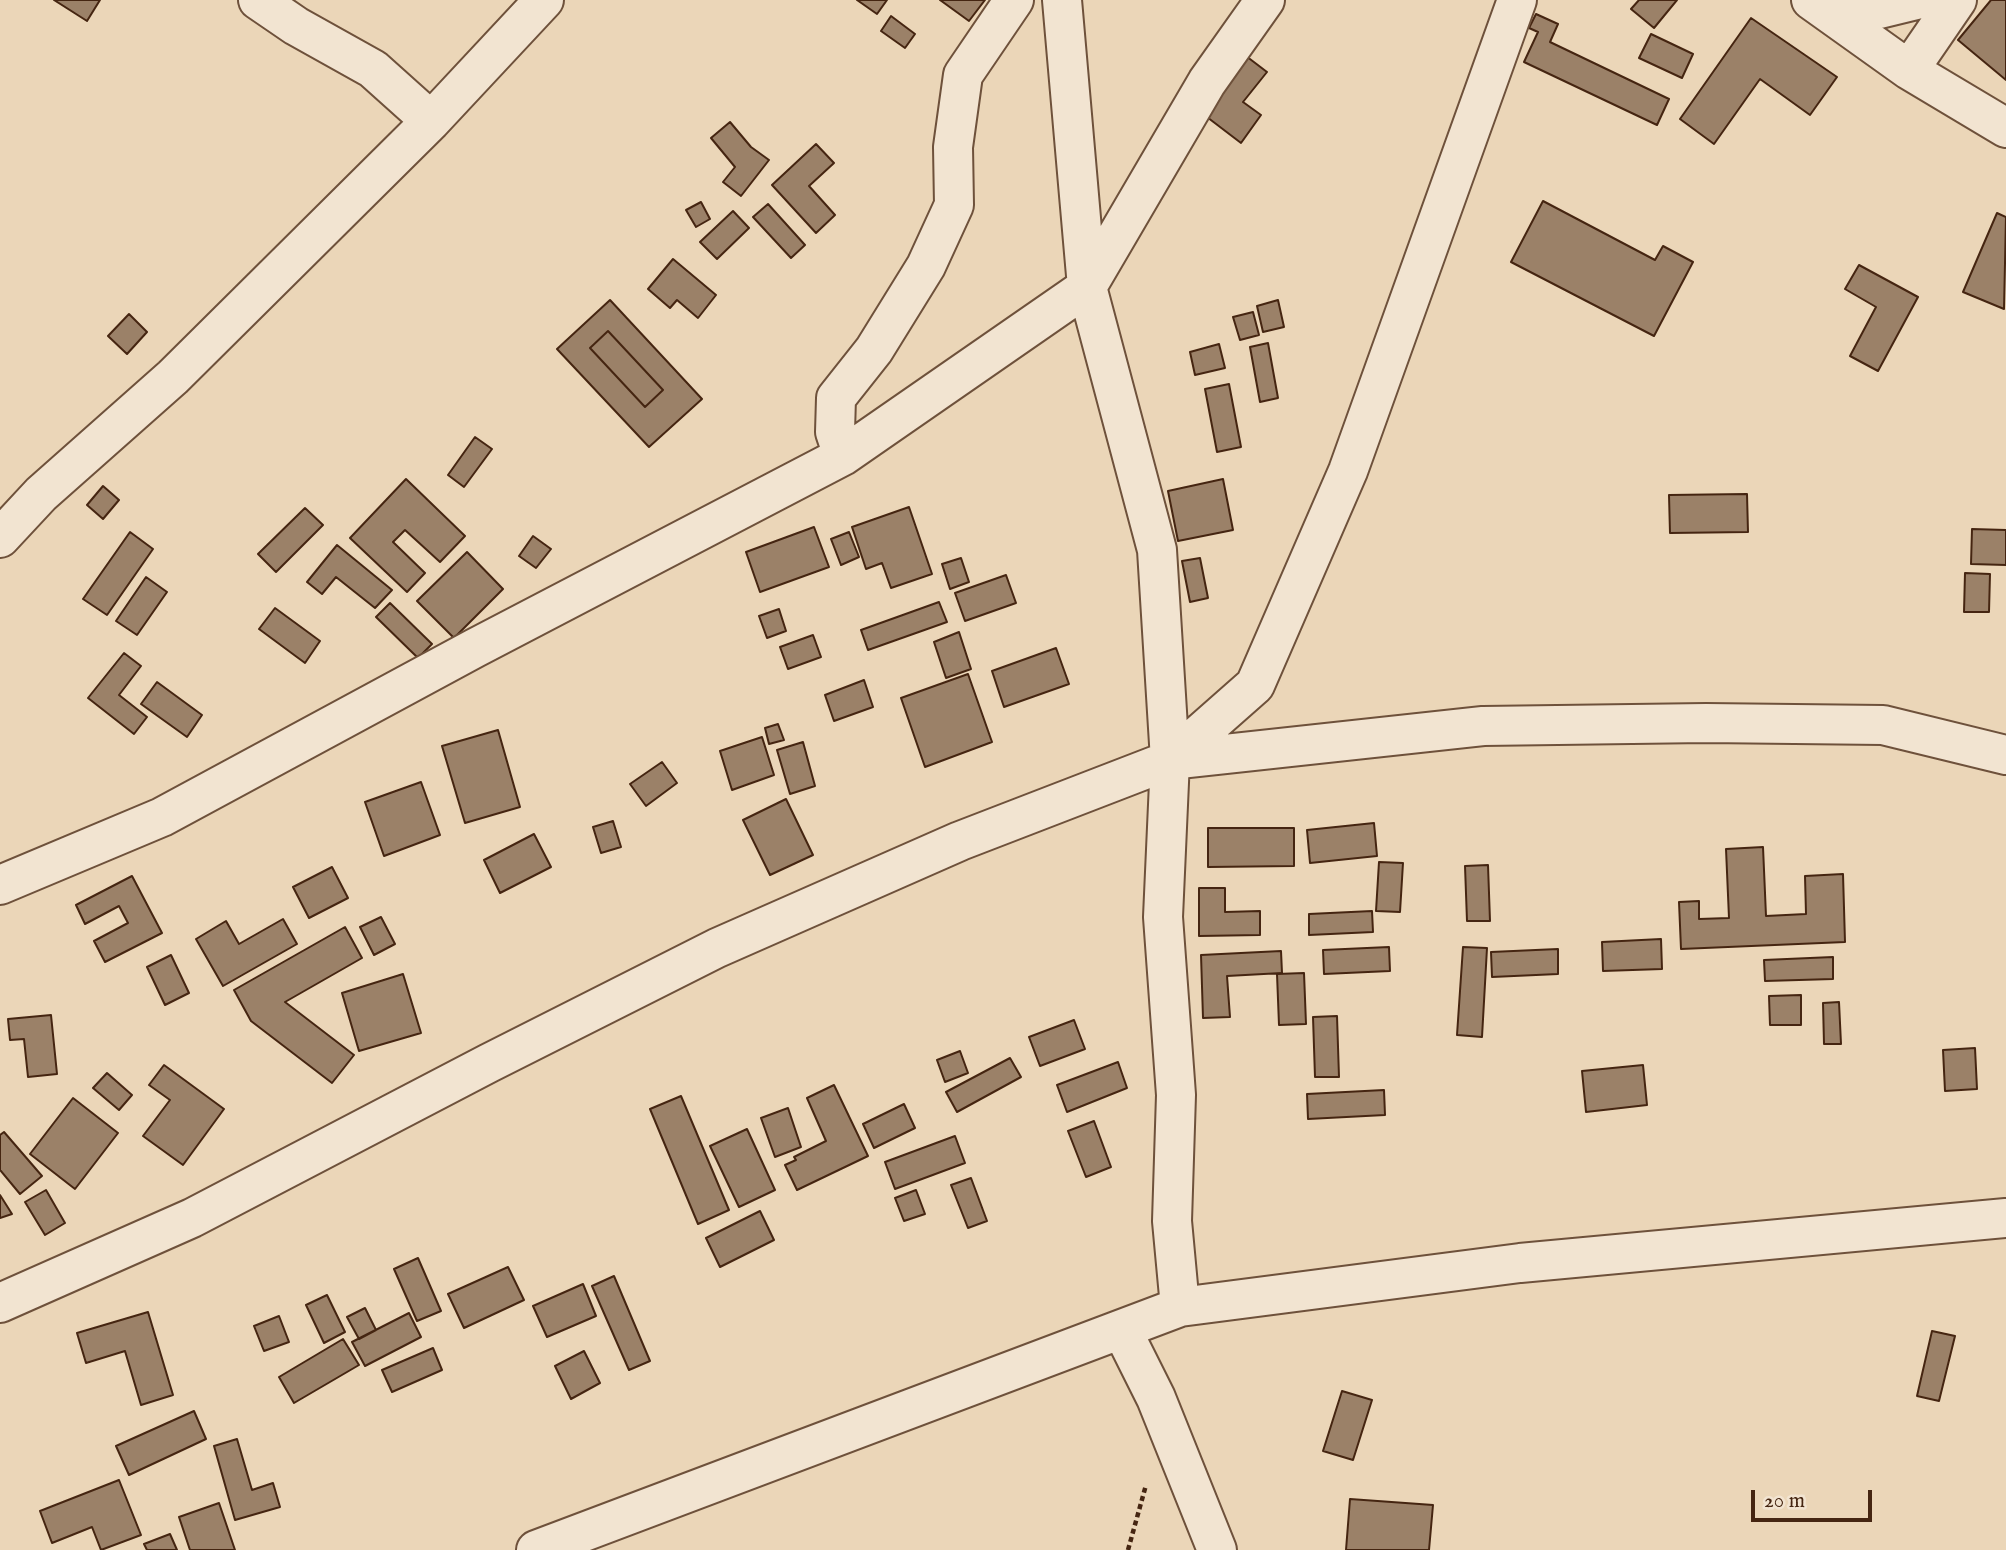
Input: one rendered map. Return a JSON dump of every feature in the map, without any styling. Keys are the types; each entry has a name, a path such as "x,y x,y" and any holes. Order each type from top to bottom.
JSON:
{"street":[{"path":"258,0 296,26 373,69 431,121"},
{"path":"0,538 41,494 173,377 431,121 544,0"},
{"path":"843,456 835,432 836,398 874,350 926,267 954,205 953,147 963,75 1014,0"},
{"path":"1062,0 1087,287 1157,550 1170,760 1164,917 1177,1095 1172,1222 1180,1307"},
{"path":"0,885 162,817 475,648 843,456 1087,287 1207,82 1265,0"},
{"path":"1170,760 1255,685 1348,471 1517,0"},
{"path":"1811,0 1909,70 2006,128"},
{"path":"1841,0 1875,10 1916,0"},
{"path":"1909,70 1957,0"},
{"path":"0,1303 192,1218 717,948 960,841 1170,760 1483,726 1706,723 1883,725 2006,755"},
{"path":"536,1550 1180,1307 1520,1263 2006,1218"},
{"path":"1122,1329 1156,1398 1217,1550"}],"building":[{"path":"54,0 100,0 87,21"},
{"path":"857,0 887,0 877,14"},
{"path":"940,0 985,0 969,21"},
{"path":"1639,0 1677,0 1654,28 1631,9"},
{"path":"1991,0 2006,0 2006,80 1958,40"},
{"path":"1536,14 1558,24 1550,42 1669,99 1657,125 1524,62 1538,32 1529,28"},
{"path":"891,16 915,34 905,48 881,31"},
{"path":"1751,18 1837,77 1810,115 1760,79 1714,144 1680,119"},
{"path":"1651,34 1693,54 1682,78 1639,58"},
{"path":"1246,56 1267,72 1243,102 1261,115 1241,143 1203,114"},
{"path":"730,122 751,147 769,160 741,196 723,182 735,167 711,138"},
{"path":"816,144 834,163 809,186 835,215 816,233 772,185"},
{"path":"1543,201 1655,260 1663,246 1693,262 1654,336 1511,262"},
{"path":"701,202 710,219 696,227 686,210"},
{"path":"768,204 805,245 791,258 753,217"},
{"path":"733,211 749,228 717,259 700,242"},
{"path":"1997,213 2006,217 2004,309 1963,292"},
{"path":"673,259 716,295 698,318 677,300 670,308 648,289"},
{"path":"1859,265 1918,297 1878,371 1850,356 1876,307 1845,289"},
{"path":"610,300 702,399 649,447 557,349","holes":["608,331 663,390 645,407 590,348"]},
{"path":"1278,300 1284,327 1263,332 1257,306"},
{"path":"1253,312 1259,335 1240,340 1233,317"},
{"path":"129,314 147,332 127,354 108,336"},
{"path":"608,331 663,390 645,407 590,348"},
{"path":"1268,343 1278,398 1260,402 1250,347"},
{"path":"1219,344 1225,368 1195,375 1190,352"},
{"path":"1229,384 1241,447 1217,452 1205,389"},
{"path":"475,437 492,449 464,487 448,475"},
{"path":"406,479 465,536 440,562 405,530 393,542 425,573 407,592 350,538"},
{"path":"1223,479 1233,530 1178,541 1168,491"},
{"path":"103,486 119,500 103,519 87,505"},
{"path":"1747,494 1748,532 1670,533 1669,495"},
{"path":"909,507 932,574 891,588 882,563 866,569 852,527"},
{"path":"305,508 323,525 276,572 258,554"},
{"path":"814,527 829,567 760,592 746,552"},
{"path":"1972,529 2006,530 2006,565 1971,564"},
{"path":"130,532 153,549 107,615 83,599"},
{"path":"849,532 859,557 841,565 831,539"},
{"path":"533,536 551,549 536,568 519,556"},
{"path":"337,545 392,590 375,608 336,577 322,594 307,582"},
{"path":"467,552 503,589 454,638 417,601"},
{"path":"961,558 969,582 950,589 942,564"},
{"path":"1200,558 1208,598 1190,602 1182,561"},
{"path":"1965,573 1990,574 1989,612 1964,612"},
{"path":"1006,575 1016,603 965,621 955,593"},
{"path":"146,577 167,592 137,635 116,621"},
{"path":"939,602 947,622 868,650 861,630"},
{"path":"390,603 432,644 418,658 376,617"},
{"path":"275,608 320,641 305,663 259,629"},
{"path":"779,609 786,631 767,638 759,616"},
{"path":"959,632 971,669 946,678 934,642"},
{"path":"813,635 821,657 788,669 780,647"},
{"path":"1056,648 1069,684 1004,707 992,671"},
{"path":"124,653 141,666 119,695 147,717 134,734 88,698"},
{"path":"968,674 992,742 925,767 901,698"},
{"path":"864,680 873,707 834,721 825,695"},
{"path":"157,682 202,715 187,737 141,704"},
{"path":"778,724 784,740 769,744 765,728"},
{"path":"498,730 520,807 465,823 442,746"},
{"path":"762,737 774,775 732,790 720,751"},
{"path":"803,742 815,786 790,794 777,750"},
{"path":"662,762 677,783 646,806 630,784"},
{"path":"421,782 440,835 384,856 365,802"},
{"path":"786,799 813,855 770,875 743,820"},
{"path":"613,821 621,847 601,853 593,827"},
{"path":"1374,823 1377,856 1310,863 1307,830"},
{"path":"1208,828 1294,828 1294,866 1208,867"},
{"path":"534,834 551,867 500,893 484,860"},
{"path":"1763,847 1766,916 1806,914 1805,876 1843,874 1845,942 1681,949 1679,902 1699,901 1699,919 1729,918 1726,849"},
{"path":"1379,862 1403,863 1400,912 1376,911"},
{"path":"1488,865 1490,921 1467,921 1465,866"},
{"path":"332,867 348,898 309,918 293,887"},
{"path":"132,876 162,933 105,962 94,941 128,923 119,906 85,924 76,905"},
{"path":"1199,888 1225,888 1225,912 1260,911 1260,935 1199,936"},
{"path":"1372,911 1373,932 1309,935 1309,914"},
{"path":"381,917 395,944 374,955 360,927"},
{"path":"283,919 297,944 223,986 196,939 226,921 239,944"},
{"path":"345,927 362,958 285,1002 354,1055 332,1083 251,1021 234,990"},
{"path":"1661,939 1662,969 1603,971 1602,942"},
{"path":"1389,947 1390,971 1324,974 1323,950"},
{"path":"1463,947 1487,948 1482,1037 1457,1035"},
{"path":"1558,949 1558,974 1492,977 1491,952"},
{"path":"1281,951 1282,973 1227,976 1230,1017 1203,1018 1201,955"},
{"path":"171,955 189,993 165,1005 147,967"},
{"path":"1833,957 1833,979 1765,981 1764,960"},
{"path":"1304,973 1306,1024 1279,1025 1277,974"},
{"path":"403,974 421,1033 359,1051 342,993"},
{"path":"1801,995 1801,1025 1770,1025 1769,996"},
{"path":"1839,1002 1841,1044 1824,1044 1823,1003"},
{"path":"51,1015 57,1074 28,1077 24,1039 10,1040 8,1019"},
{"path":"1337,1016 1339,1077 1315,1077 1313,1017"},
{"path":"1074,1020 1085,1049 1040,1066 1029,1037"},
{"path":"1975,1048 1977,1089 1945,1091 1943,1050"},
{"path":"960,1051 968,1073 945,1082 937,1060"},
{"path":"1010,1058 1021,1077 957,1112 946,1092"},
{"path":"1118,1062 1127,1088 1067,1112 1057,1085"},
{"path":"164,1065 224,1109 183,1165 143,1136 170,1100 149,1085"},
{"path":"1643,1065 1647,1105 1586,1112 1582,1071"},
{"path":"107,1073 132,1095 119,1110 93,1088"},
{"path":"834,1085 868,1156 797,1190 785,1165 796,1160 794,1157 826,1141 807,1098"},
{"path":"1384,1090 1385,1115 1308,1119 1307,1094"},
{"path":"681,1096 729,1210 698,1224 650,1109"},
{"path":"73,1098 118,1133 75,1189 30,1154"},
{"path":"904,1104 915,1128 874,1148 863,1124"},
{"path":"788,1108 801,1147 775,1157 761,1118"},
{"path":"1094,1121 1111,1167 1086,1177 1068,1131"},
{"path":"747,1129 775,1190 739,1207 710,1146"},
{"path":"4,1132 42,1176 20,1194 0,1170 0,1135"},
{"path":"955,1136 965,1163 895,1189 885,1162"},
{"path":"971,1178 987,1221 968,1228 951,1185"},
{"path":"46,1190 65,1223 45,1235 25,1202"},
{"path":"916,1190 925,1214 904,1221 895,1198"},
{"path":"0,1195 12,1214 0,1218"},
{"path":"760,1211 774,1240 720,1267 706,1238"},
{"path":"418,1258 441,1311 417,1321 394,1269"},
{"path":"508,1267 524,1300 464,1328 448,1294"},
{"path":"614,1276 650,1361 629,1370 592,1286"},
{"path":"583,1284 596,1316 547,1337 533,1306"},
{"path":"327,1295 345,1332 324,1343 306,1305"},
{"path":"365,1308 376,1330 359,1339 347,1317"},
{"path":"148,1312 173,1395 141,1405 125,1351 86,1363 77,1333"},
{"path":"409,1313 421,1337 365,1366 352,1342"},
{"path":"279,1316 289,1342 264,1351 254,1326"},
{"path":"1932,1331 1955,1336 1939,1401 1917,1396"},
{"path":"343,1339 359,1365 294,1403 279,1377"},
{"path":"433,1348 442,1370 392,1392 382,1370"},
{"path":"584,1351 600,1383 571,1399 555,1366"},
{"path":"1342,1391 1372,1400 1353,1460 1323,1451"},
{"path":"194,1411 206,1439 129,1475 116,1446"},
{"path":"237,1439 252,1490 273,1483 280,1507 235,1520 214,1446"},
{"path":"119,1480 141,1535 101,1550 92,1527 52,1543 40,1511"},
{"path":"1350,1499 1433,1505 1429,1550 1346,1550"},
{"path":"219,1503 235,1550 190,1550 179,1517"},
{"path":"170,1534 177,1550 147,1550 144,1544"}]}
